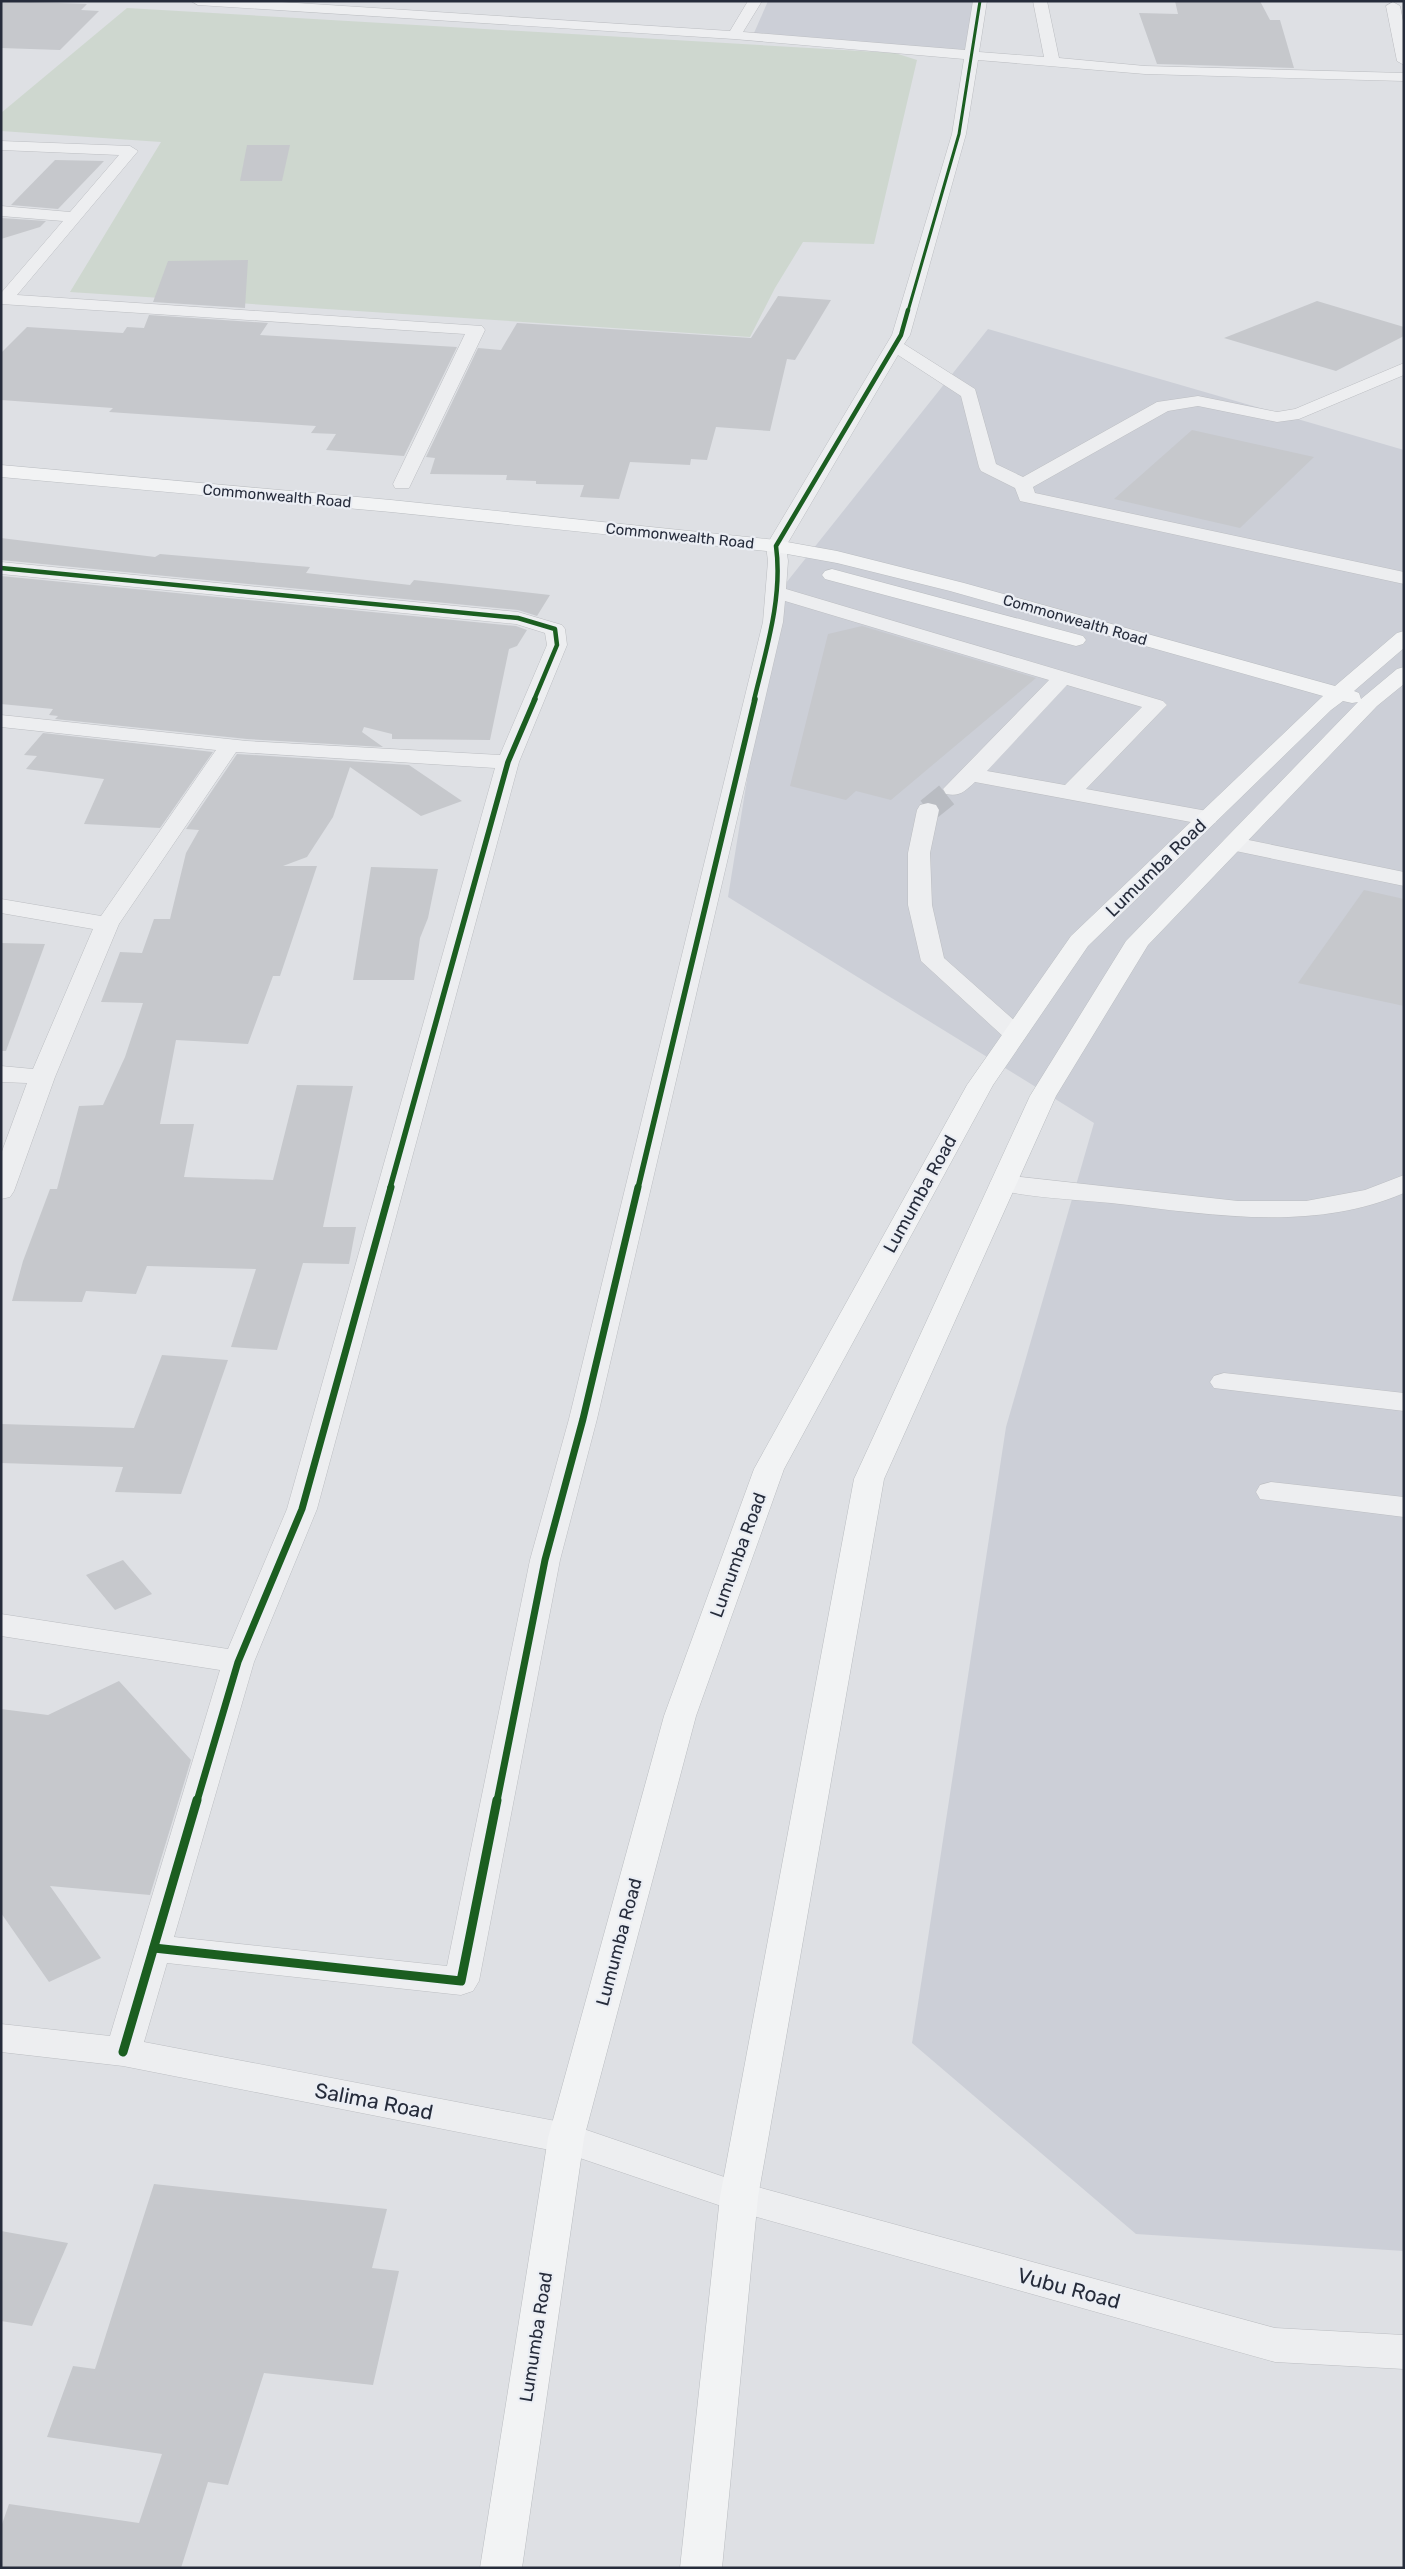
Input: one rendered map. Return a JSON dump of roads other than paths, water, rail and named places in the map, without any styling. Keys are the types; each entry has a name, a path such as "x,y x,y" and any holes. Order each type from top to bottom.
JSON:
{"main road":[{"name":"Commonwealth Road","path":"1,471 391,506 777,553 1094,645"},
{"name":"Commonwealth Road","path":"1,486 837,557 957,587 1364,709"},
{"name":"Lumumba Road","path":"501,2568 566,2138 680,1716 769,1469 980,1085 1079,941 1331,700 1404,637"},
{"name":"Commonwealth Road","path":"1132,655 1331,700"},
{"name":"Lumumba Road","path":"701,2568 739,2198 868,1479 1043,1096 1138,941 1364,709 1404,673"}],"street":[{"path":"198,1 734,35 1052,60 1145,70 1404,77"},
{"path":"734,35 756,1"},
{"path":"154,1948 461,1981 544,1560 597,1361 771,632 777,553 901,335 959,134 980,1"},
{"path":"1040,1 1052,60"},
{"path":"1393,6 1404,61"},
{"path":"1,144 130,151 76,217 4,298"},
{"path":"1,212 76,217"},
{"path":"4,298 476,330 402,484"},
{"path":"895,346 969,393 988,467 1023,485 1027,497 1404,578"},
{"path":"1023,485 1163,406 1198,401 1278,417 1299,414 1404,368"},
{"path":"1,568 518,618 555,629 557,645 508,762 302,1509 238,1662 123,2052"},
{"path":"775,592 1156,705 1070,793"},
{"path":"954,789 971,775 1063,677"},
{"path":"1,721 231,744 508,762"},
{"path":"1,1191 42,1077 107,924 231,744"},
{"path":"971,775 1207,818"},
{"path":"928,810 920,853 920,905 933,961 1015,1034"},
{"path":"1234,844 1404,879"},
{"path":"1,906 107,924"},
{"path":"1,1074 42,1077"},
{"path":"1003,1183 1238,1209 1306,1209 1372,1197 1404,1183"},
{"path":"1224,1382 1404,1402"},
{"path":"1271,1492 1404,1507"},
{"path":"1,1625 238,1662"},
{"name":"Salima Road","path":"1,2038 123,2052 566,2138 739,2198"},
{"name":"Vubu Road","path":"739,2198 1276,2345 1404,2352"}],"tunnel":[{"path":"928,810 954,789"}]}
